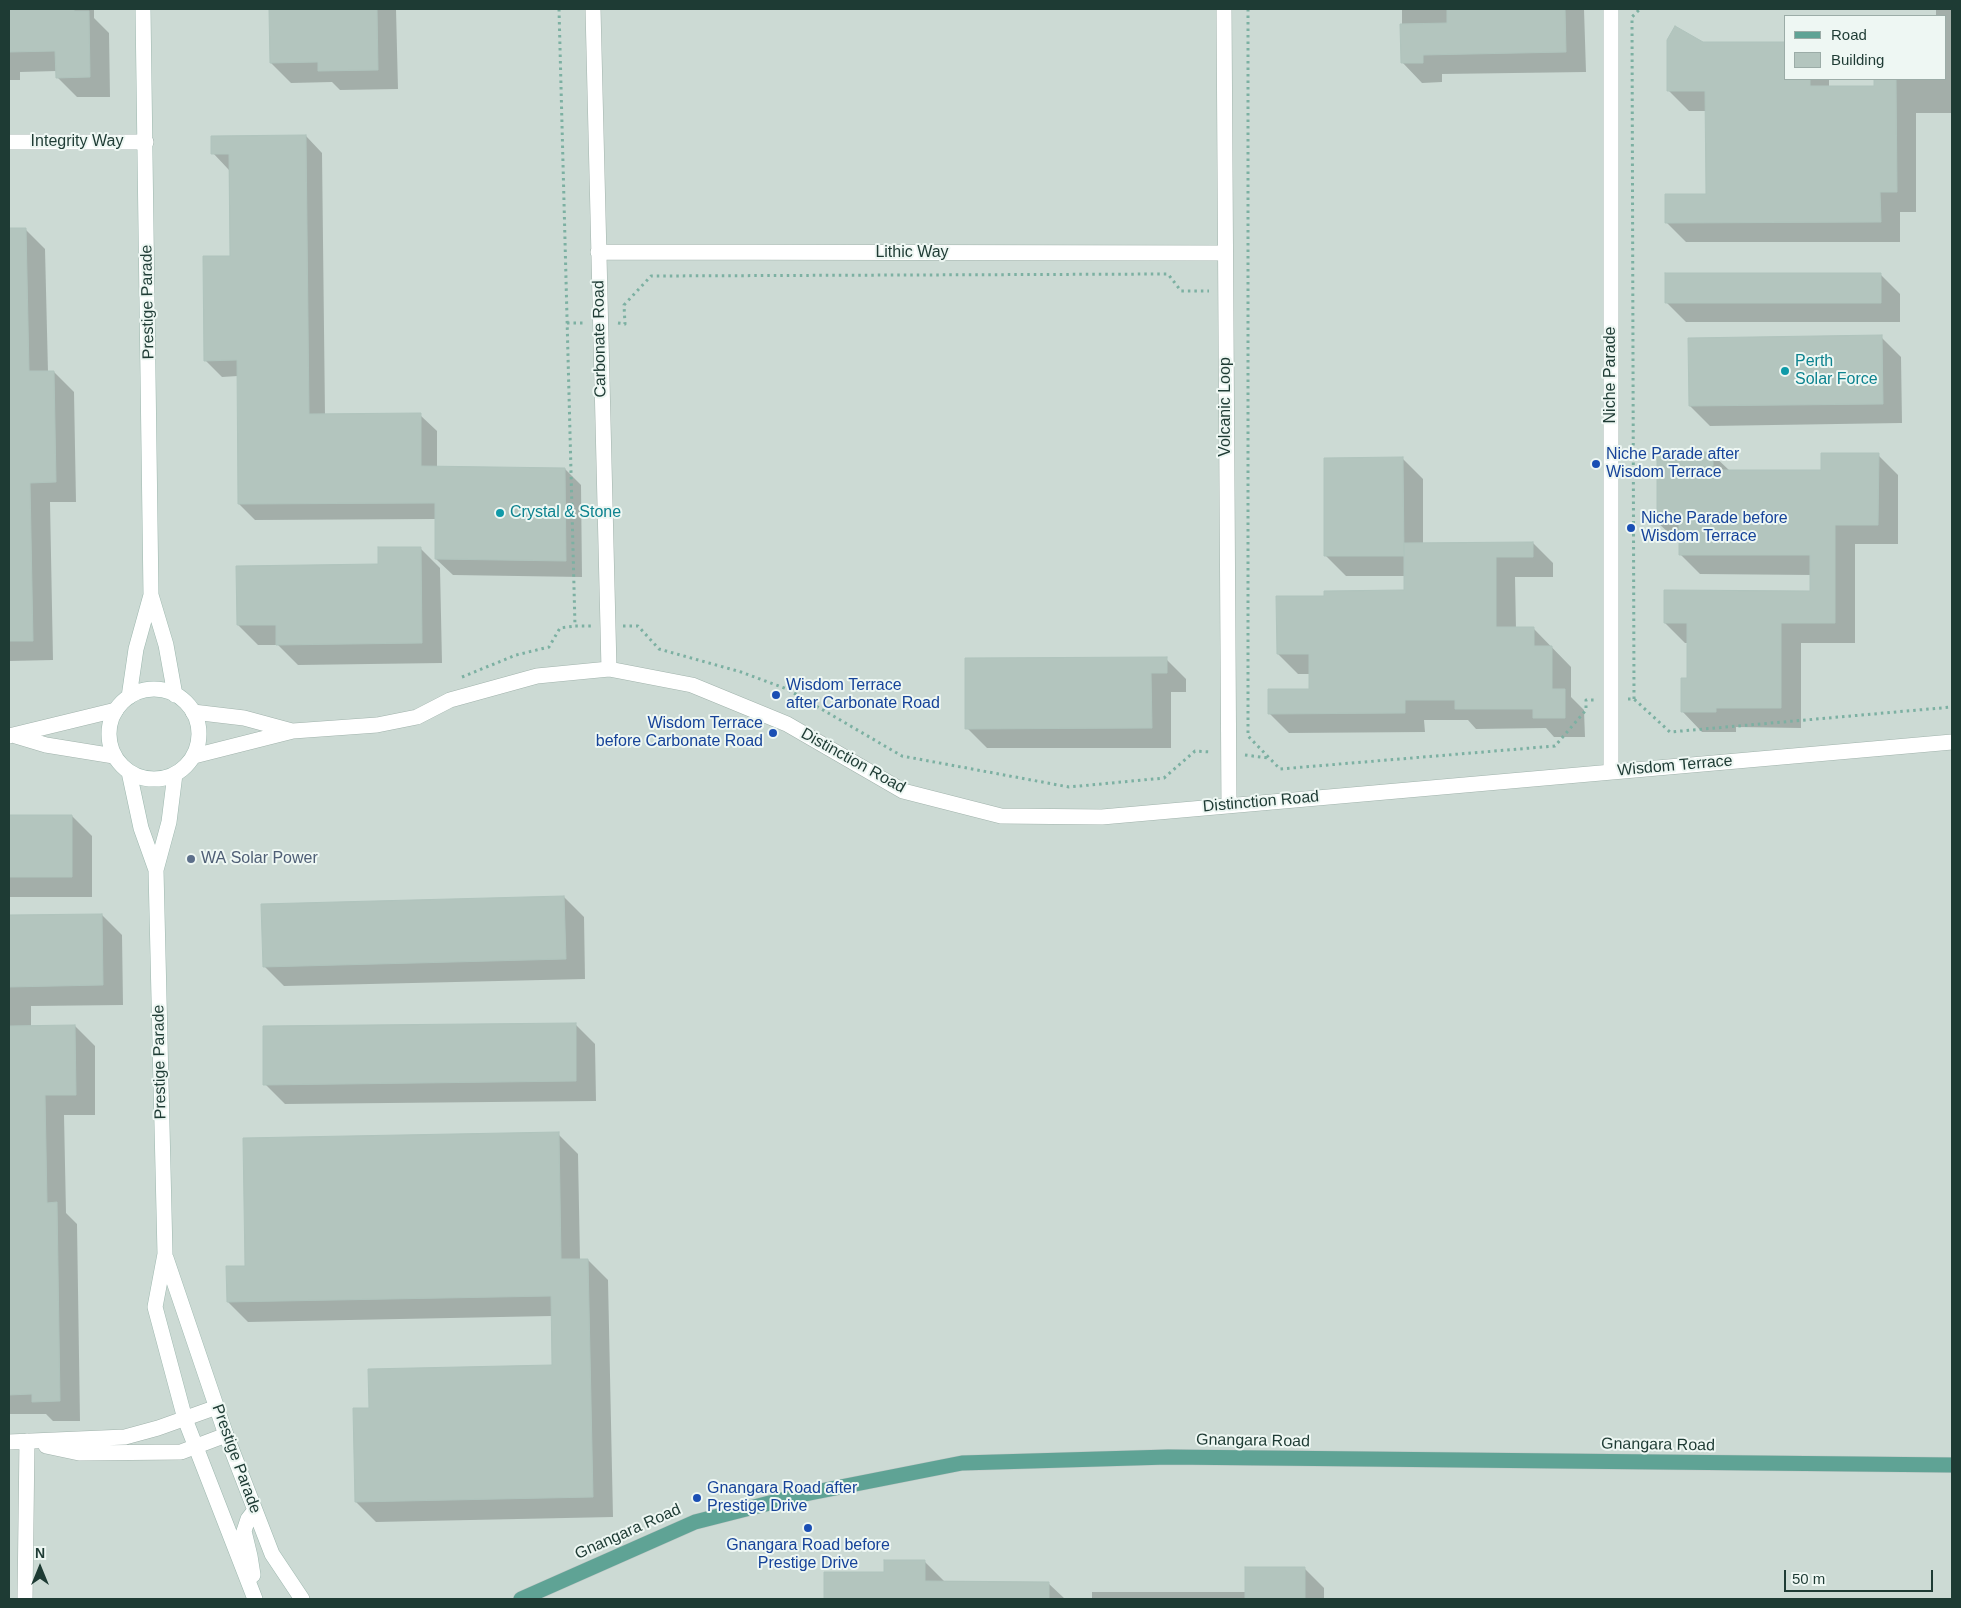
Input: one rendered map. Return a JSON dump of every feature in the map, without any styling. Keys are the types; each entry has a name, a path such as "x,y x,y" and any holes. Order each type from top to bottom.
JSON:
{"main road":[{"name":"Gnangara Road","path":"521,1599 695,1522 805,1494 962,1463 1168,1457 1952,1465"},
{"name":"Gnangara Road","path":"549,1599 572,1576"}],"street":[{"name":"Prestige Parade","path":"143,9 151,595 166,645 175,695"},
{"name":"Carbonate Road","path":"593,9 609,669"},
{"name":"Volcanic Loop","path":"1224,9 1229,804"},
{"name":"Niche Parade","path":"1611,9 1611,772"},
{"name":"Integrity Way","path":"9,142 146,142"},
{"name":"Lithic Way","path":"598,252 1225,253"},
{"name":"Prestige Parade","path":"129,697 136,649 151,595"},
{"name":"Distinction Road","path":"194,756 293,731 377,725 417,717 450,700 537,676 609,669 692,685 787,724 903,791 1001,816 1102,817 1229,804 1398,791"},
{"path":"152,690 175,695 186,702 193,712 198,726 198,741 194,756 186,766 175,774 160,779 143,778 129,772 114,756 109,732 116,710 129,697 140,692 152,690"},
{"path":"12,736 95,713 116,710"},
{"name":"Distinction Road","path":"193,712 244,718 293,731"},
{"path":"12,736 46,745 114,756"},
{"name":"Wisdom Terrace","path":"1398,791 1952,742"},
{"name":"Prestige Parade","path":"129,772 141,828 156,870"},
{"name":"Prestige Parade","path":"175,774 169,822 156,870 165,1254 155,1307 185,1419 255,1599"},
{"name":"Prestige Parade","path":"165,1254 226,1435 272,1554 302,1599"},
{"path":"9,1442 125,1437 217,1407"},
{"path":"27,1441 79,1454 181,1452 226,1435"},
{"path":"25,1599 27,1441"},
{"path":"255,1510 248,1519 244,1531 250,1556 255,1599"}],"path":[{"path":"559,9 575,626"},
{"path":"1248,9 1248,736 1280,769 1554,746 1586,710 1586,700 1634,699 1670,732 1952,707"},
{"path":"1634,699 1632,17 1640,9"},
{"path":"568,323 625,324 624,305 651,276 1168,274 1181,291 1248,292"},
{"path":"455,680 516,655 549,647 560,628 575,626 638,626 659,649 741,672 787,689 902,756 1069,787 1164,778 1194,751 1269,758"}],"shaded area":[{"path":"9,9 1952,9 1952,1599 9,1599"}],"building":[{"path":"9,9 74,9 74,11 89,11 90,77 56,78 55,51 9,52"},
{"path":"269,9 377,9 378,70 318,71 318,62 270,63"},
{"path":"1447,9 1565,9 1566,52 1423,55 1423,63 1401,63 1400,24 1447,23"},
{"path":"1675,26 1703,42 1784,42 1784,80 1810,80 1810,86 1874,86 1874,80 1896,80 1897,192 1880,192 1881,222 1665,223 1665,194 1706,194 1705,91 1667,91 1667,40"},
{"path":"306,135 309,414 421,413 421,466 565,468 566,561 435,559 435,503 238,504 237,360 204,361 203,256 230,256 229,154 211,154 211,136"},
{"path":"9,228 26,228 29,371 54,371 56,482 30,483 33,641 9,641"},
{"path":"1665,273 1881,273 1881,303 1665,303"},
{"name":"Perth Solar Force","path":"1882,335 1883,404 1689,406 1688,338"},
{"path":"1657,452 1713,452 1713,470 1821,470 1821,453 1879,453 1878,525 1835,525 1835,623 1781,623 1781,708 1716,708 1716,712 1681,712 1681,678 1687,678 1687,623 1664,623 1664,590 1810,591 1810,555 1679,555 1679,524 1657,524"},
{"path":"1403,457 1404,556 1324,556 1324,458"},
{"path":"1533,542 1533,557 1496,557 1496,627 1534,627 1534,646 1552,646 1552,689 1565,689 1565,718 1533,718 1533,709 1455,709 1455,700 1405,700 1405,713 1268,714 1268,689 1309,689 1309,654 1277,654 1276,596 1324,596 1324,591 1404,590 1404,543"},
{"path":"378,547 421,547 422,643 276,645 276,625 237,625 236,566 378,564"},
{"path":"1167,657 1167,673 1151,673 1152,728 965,729 965,658"},
{"path":"9,815 72,815 72,877 9,877"},
{"path":"564,896 566,959 263,967 261,904"},
{"path":"102,914 103,985 9,987 9,915"},
{"path":"576,1023 576,1081 263,1085 263,1026"},
{"path":"75,1025 76,1095 45,1095 47,1203 57,1202 60,1401 32,1402 32,1394 9,1395 9,1026"},
{"path":"559,1132 561,1259 588,1259 593,1497 355,1502 353,1408 369,1408 368,1369 552,1365 551,1296 227,1302 226,1266 245,1266 243,1138"},
{"path":"884,1560 925,1560 925,1581 1049,1582 1049,1599 824,1599 824,1572 884,1572"},
{"path":"1245,1567 1305,1567 1305,1599 1245,1599"}],"place":[{"name":"Perth Solar Force","path":"1785,371"},
{"name":"Niche Parade after Wisdom Terrace","path":"1596,464"},
{"name":"Crystal & Stone","path":"500,513"},
{"name":"Niche Parade before Wisdom Terrace","path":"1631,528"},
{"name":"Wisdom Terrace after Carbonate Road","path":"776,695"},
{"name":"Wisdom Terrace before Carbonate Road","path":"773,733"},
{"name":"WA Solar Power","path":"191,859"},
{"name":"Gnangara Road after Prestige Drive","path":"697,1498"},
{"name":"Gnangara Road before Prestige Drive","path":"808,1528"}]}
